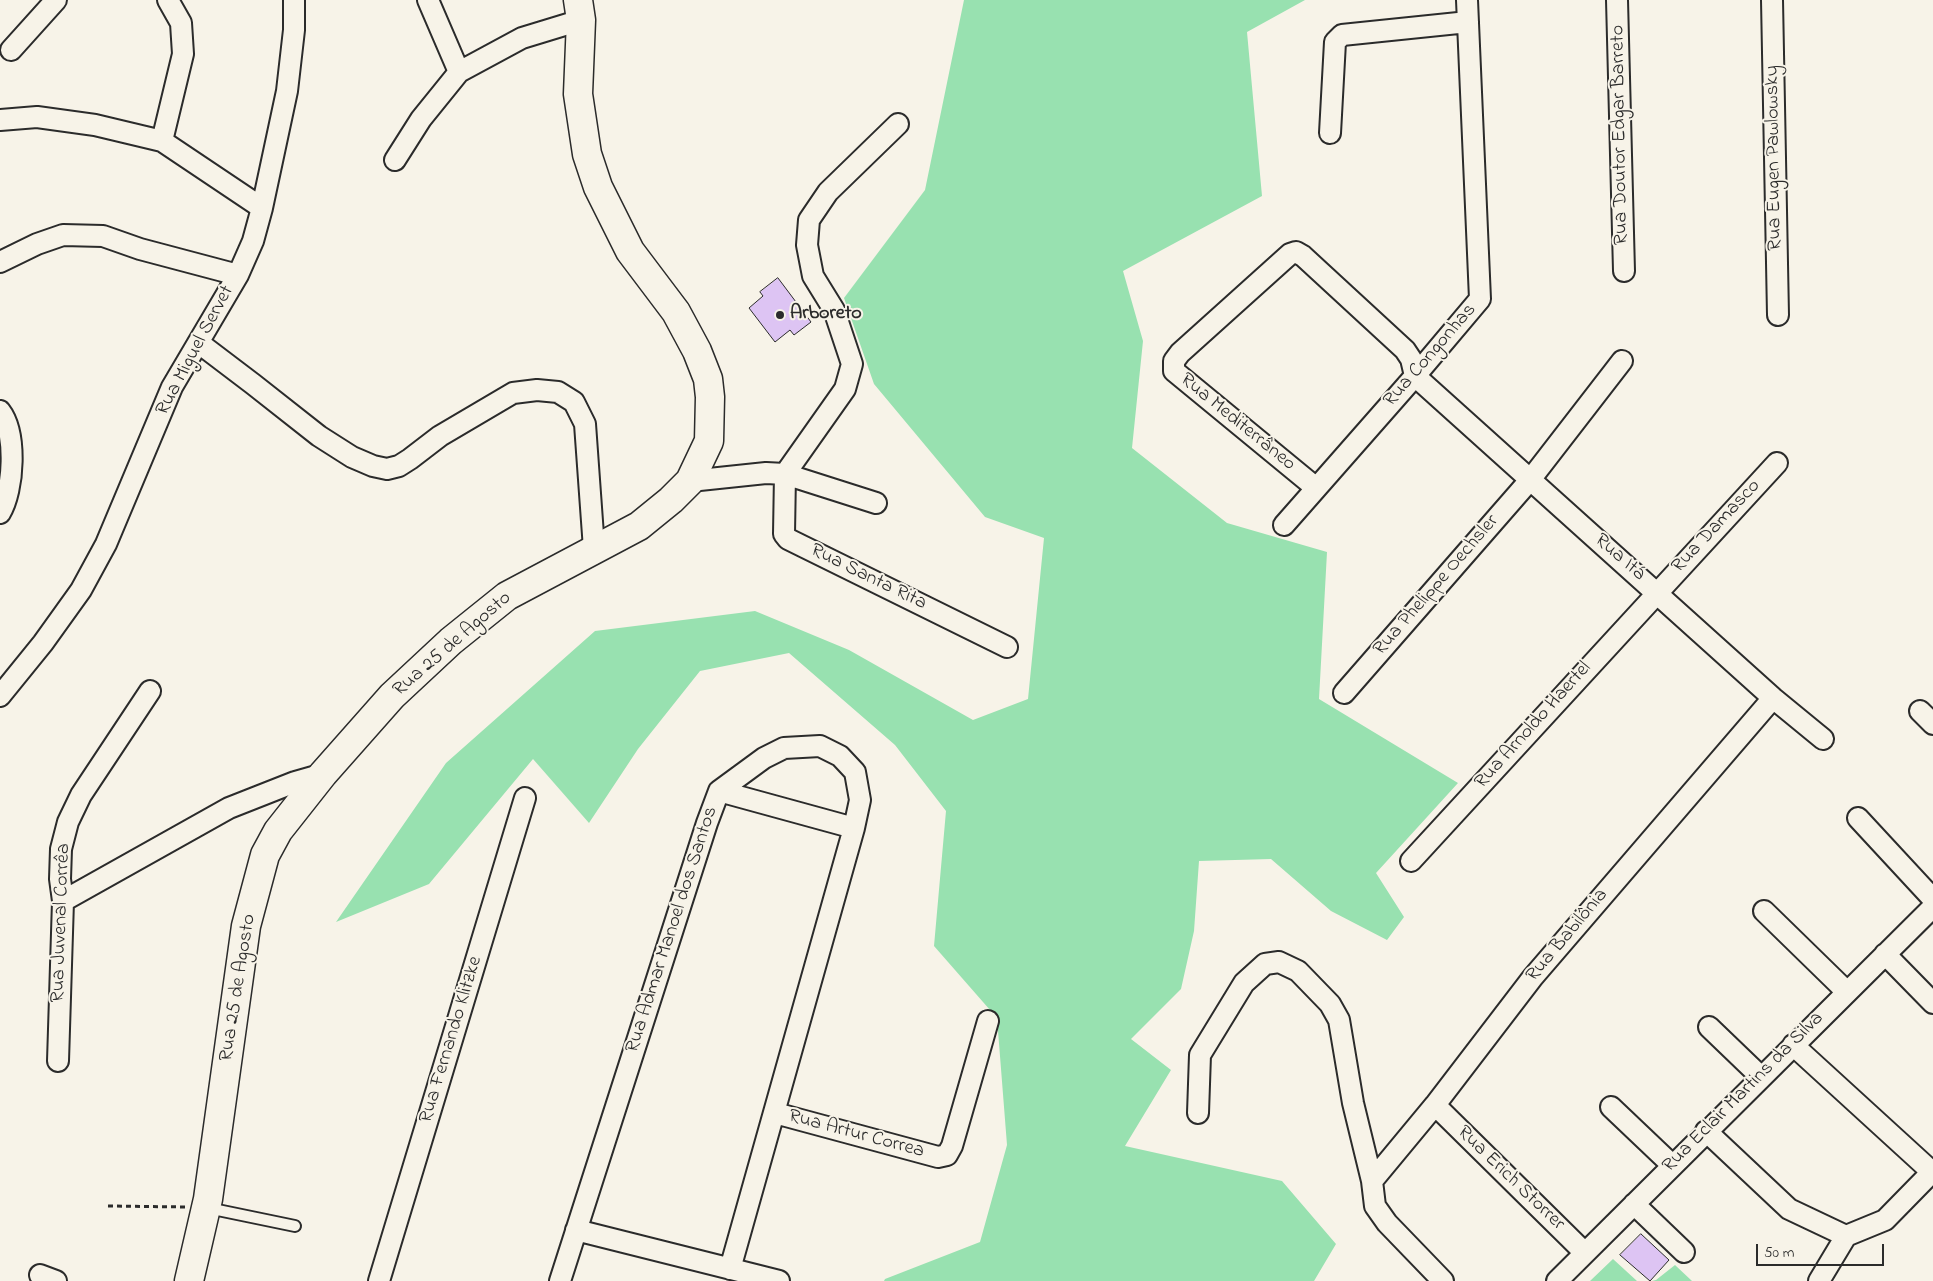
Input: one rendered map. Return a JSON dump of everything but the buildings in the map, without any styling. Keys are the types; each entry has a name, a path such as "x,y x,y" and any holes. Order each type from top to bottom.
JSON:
{"street":[{"path":"11,50 56,0"},
{"path":"162,142 183,54 182,23 168,0"},
{"name":"Rua Miguel Servet","path":"0,696 43,643 81,590 106,544 172,387 238,274 252,241 262,208 286,91 294,30 294,0"},
{"path":"428,0 459,72"},
{"name":"Rua Congonhas","path":"1284,525 1480,299 1467,0"},
{"name":"Rua Doutor Edgar Barreto","path":"1617,0 1624,271"},
{"name":"Rua Eugen Pawlowsky","path":"1772,0 1778,315"},
{"path":"395,160 421,119 459,72 579,10"},
{"name":"Rua 25 de Agosto","path":"191,1271 206,1208 246,926 265,855 278,832 323,774 392,696 452,641 506,596 639,526 671,500 690,481 709,441 710,397 708,379 697,351 676,312 630,251 587,154 578,94 579,10"},
{"path":"1330,133 1335,42 1342,35 1468,22"},
{"path":"0,120 38,117 95,125 162,142 262,208"},
{"path":"785,474 845,389 852,364 834,310 813,276 807,245 809,220 828,192 898,124"},
{"path":"0,262 37,244 63,235 103,236 140,249 238,274"},
{"name":"Rua Mediterrâneo","path":"1315,487 1174,371 1174,361 1180,353 1290,254 1296,252 1303,256 1405,350 1411,359 1415,376"},
{"path":"199,343 319,436 352,458 373,466 387,468 399,466 410,460 440,436 513,393 538,390 558,392 574,402 585,424 594,549"},
{"name":"Rua Phelippe Oechsler","path":"1344,693 1530,480 1622,362"},
{"name":"Rua Itá","path":"1415,376 1773,698 1823,738"},
{"path":"0,411 11,443 12,473 4,507 0,513"},
{"name":"Rua Damasco","path":"1657,592 1777,463"},
{"path":"690,481 766,473 785,474 876,503"},
{"name":"Rua Santa Rita","path":"785,474 784,534 788,539 1007,647"},
{"name":"Rua Arnoldo Haertel","path":"1410,861 1657,592"},
{"name":"Rua Juvenal Corrêa","path":"58,1061 63,901 60,879 61,849 68,822 81,795 150,691"},
{"name":"Rua Babilônia","path":"1372,1181 1434,1105 1533,977 1773,698"},
{"name":"Rua Admar Manoel dos Santos","path":"560,1281 719,791 764,758 784,748 820,746 840,756 855,772 860,800 854,828 775,1113 730,1268"},
{"path":"63,901 229,808 296,782 323,774"},
{"path":"719,791 854,828"},
{"name":"Rua Fernando Klitzke","path":"378,1281 525,798"},
{"path":"1858,818 1933,899"},
{"name":"Rua Eclair Martins da Silva","path":"1557,1281 1933,907"},
{"path":"1764,911 1847,992"},
{"path":"1885,954 1933,1003"},
{"path":"1198,1113 1200,1055 1244,983 1265,964 1279,962 1298,971 1330,1004 1338,1020 1353,1103 1372,1181 1375,1206 1387,1223 1443,1281"},
{"name":"Rua Artur Correa","path":"775,1113 938,1157 947,1155 952,1146 988,1020"},
{"path":"1709,1026 1761,1077"},
{"path":"1794,1044 1930,1179 1885,1220 1846,1236 1819,1281"},
{"name":"Rua Erich Storrer","path":"1434,1105 1585,1252"},
{"path":"1611,1107 1672,1165"},
{"path":"1706,1131 1789,1209 1846,1236"},
{"path":"1634,1204 1684,1252"},
{"path":"576,1230 779,1281"},
{"path":"174,1281 191,1271"}],"lane":[{"path":"206,1208 295,1226"}],"path":[{"path":"108,1206 206,1208"}],"green space":[{"path":"964,0 1305,0 1247,32 1262,196 1123,271 1143,341 1132,448 1227,523 1327,552 1319,699 1458,783 1376,873 1404,917 1387,940 1331,911 1271,859 1199,861 1194,931 1181,989 1131,1039 1171,1070 1125,1146 1282,1181 1336,1244 1314,1281 884,1281 980,1242 1007,1145 997,1018 934,946 946,811 895,745 789,653 700,671 638,749 589,823 533,759 429,884 336,922 446,763 595,631 755,611 849,650 973,720 1028,699 1044,538 985,517 874,384 844,298 925,190"},
{"path":"1613,1259 1637,1281 1590,1281"},
{"path":"1675,1265 1692,1281 1652,1281 1656,1280"}],"place":[{"name":"Arboreto","path":"780,315"}]}
